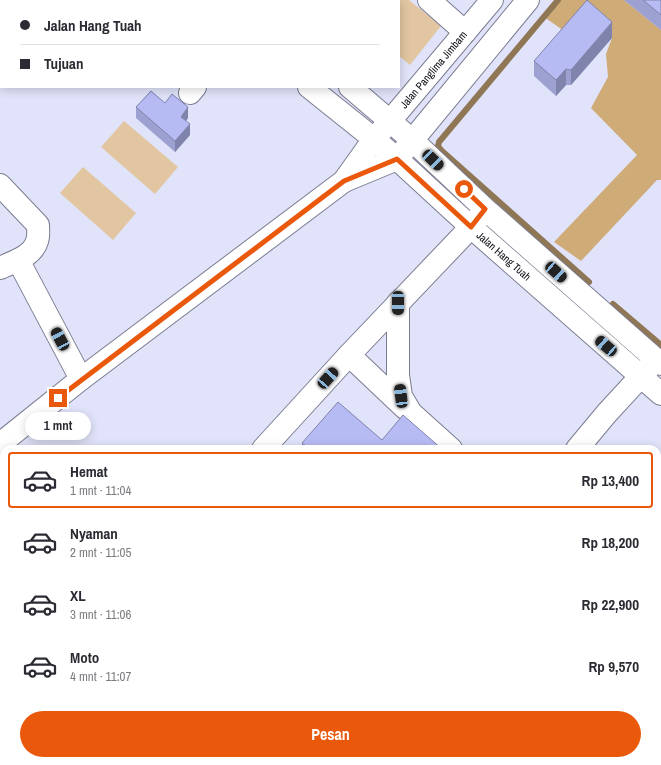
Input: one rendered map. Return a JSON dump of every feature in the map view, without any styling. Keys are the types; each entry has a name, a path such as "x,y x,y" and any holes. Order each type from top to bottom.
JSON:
{"main road":[{"path":"429,0 465,32"},
{"name":"Jalan Panglima Jimbam","path":"344,181 374,139 492,0"},
{"path":"0,444 81,379 344,181 397,159 528,0"},
{"name":"Jalan Hang Tuah","path":"310,88 397,159 471,227 661,394"},
{"name":"Jalan Hang Tuah","path":"351,88 412,140 485,209 658,362"},
{"path":"0,185 38,225 37,241 30,253 9,264 81,379"},
{"path":"267,445 349,355 471,227 485,209"},
{"path":"398,303 398,375 401,396 411,413"},
{"path":"349,355 447,445"},
{"path":"580,445 640,376 658,362"}],"shaded area":[{"path":"400,0 409,0 441,26 410,65 400,57"},
{"path":"558,0 624,0 661,30 661,180 657,180 581,261 554,242 637,155 591,108 608,77 606,54 612,38 570,35 544,17"},
{"path":"124,121 178,167 155,194 101,147"},
{"path":"83,167 136,213 113,240 60,193"}],"building":[{"path":"587,0 612,22 571,70 566,69 556,80 534,61"},
{"path":"643,0 661,0 661,15"},
{"path":"151,91 165,103 172,94 188,107 181,117 190,124 175,141 136,107"},
{"path":"338,402 382,440 403,415 437,445 304,445 302,443"}],"waterway":[{"path":"558,0 439,142 438,146 589,282"},
{"path":"613,304 661,345"}],"route":[{"path":"58,398 81,379 344,181 397,159 471,227 485,209 464,189"}]}
